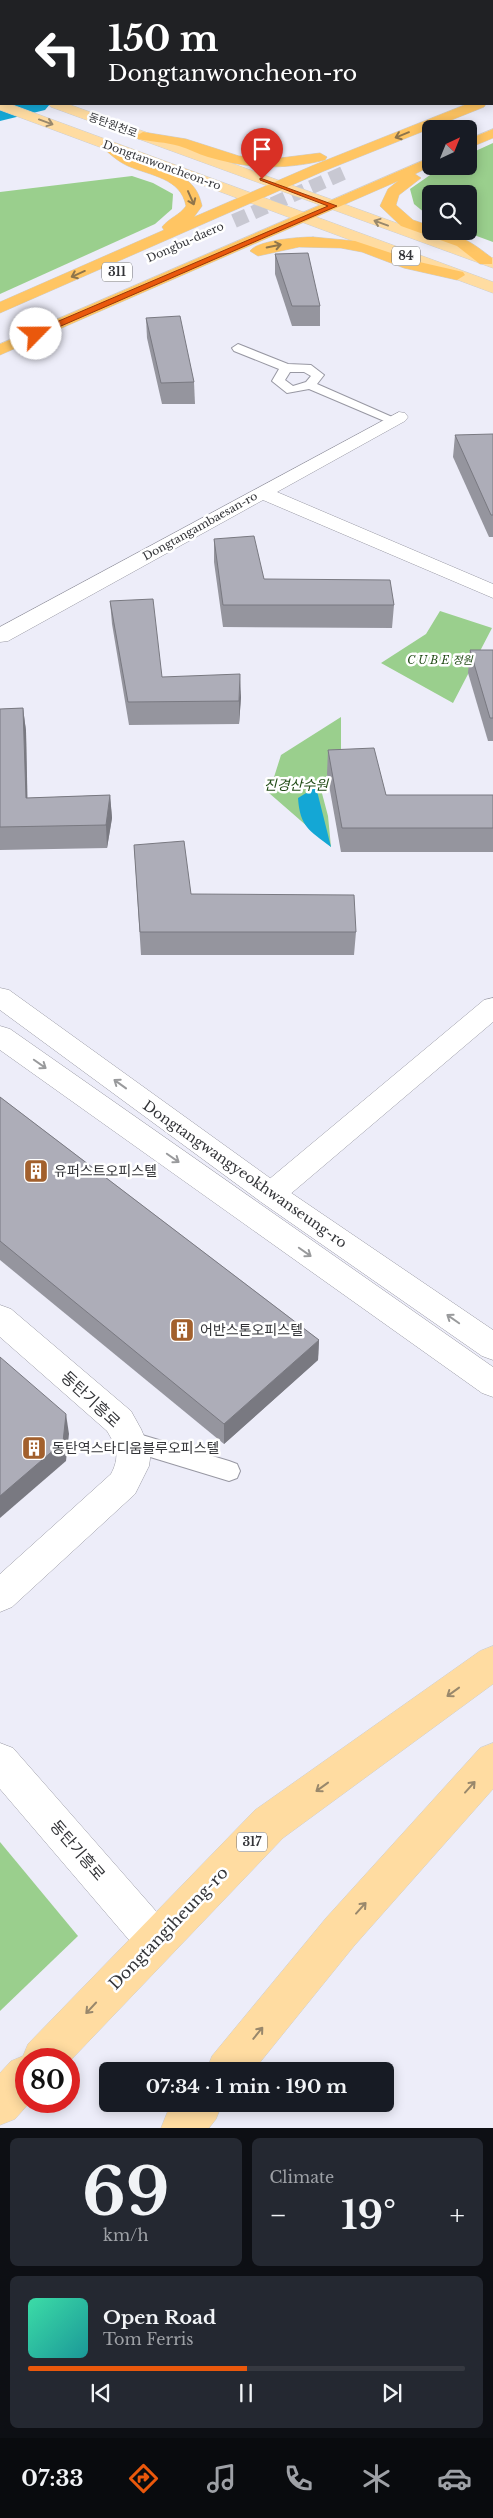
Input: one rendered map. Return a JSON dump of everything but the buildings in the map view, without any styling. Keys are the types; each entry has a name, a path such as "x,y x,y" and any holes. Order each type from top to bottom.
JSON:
{"highway":[{"path":"0,308 280,185 477,105"},
{"path":"469,120 493,110"},
{"path":"478,129 493,122"},
{"path":"478,140 493,133"},
{"path":"143,136 181,142 232,159 274,164 302,162 352,149 372,147"},
{"path":"348,171 422,140"},
{"path":"108,145 127,160 163,174 182,184 194,201 194,206 188,216 114,258"},
{"path":"365,180 422,161"},
{"path":"0,350 334,206 422,162"},
{"path":"422,174 400,185 388,197 388,206 406,223 463,243 490,262"},
{"name":"Dongbu-daero","path":"0,323 234,221"},
{"name":"Dongbu-daero","path":"0,339 256,226"},
{"path":"160,280 274,246 301,242 343,244 367,249 414,266 457,275"}],"main road":[{"name":"Dongtanwoncheon-ro","path":"0,105 493,288"},
{"name":"동탄원천로","path":"59,105 143,136"},
{"name":"Dongtanwoncheon-ro","path":"143,136 490,262"},
{"name":"Dongtangiheung-ro","path":"53,2048 155,1940 269,1824 493,1663"},
{"path":"234,2062 340,1932 493,1761"},
{"path":"0,2104 15,2088"},
{"path":"182,2128 195,2112"}],"street":[{"name":"Dongtangambaesan-ro","path":"0,636 396,418"},
{"path":"262,492 493,592"},
{"name":"Dongtangwangyeokhwanseung-ro","path":"0,997 271,1194 493,1347"},
{"path":"271,1194 493,1007"},
{"name":"Dongtangwangyeokhwanseung-ro","path":"0,1036 493,1384"},
{"name":"동탄기흥로","path":"0,1318 119,1421 132,1442 135,1463 123,1484 0,1596"},
{"name":"동탄기흥로","path":"0,1761 155,1940"}],"lane":[{"path":"238,348 286,368 307,368 318,374 310,385"},
{"path":"286,368 278,381 291,390 310,385 396,418"},
{"path":"132,1442 229,1471"}],"green space":[{"path":"493,143 493,242 477,236 477,185 422,185 422,211 414,204 410,189 430,175 478,175 478,150"},
{"path":"132,176 153,183 173,194 172,209 155,224 0,294 0,192"},
{"name":"C U B E 정원","path":"440,611 492,628 453,703 381,663 426,634"},
{"name":"진경산수원","path":"341,717 341,765 319,782 328,816 331,847 269,793 281,755"},
{"path":"0,1842 78,1936 0,2011"}],"water":[{"path":"316,787 331,847 311,832 301,816 299,808 298,798"}],"waterway":[{"path":"0,112 31,105"}],"tunnel":[{"path":"234,221 348,171"}],"place":[{"name":"유퍼스트오피스텔","path":"36,1171"},
{"name":"어반스톤오피스텔","path":"182,1330"},
{"name":"동탄역스타디움블루오피스텔","path":"34,1448"}],"route":[{"path":"36,334 334,206 262,179"}]}
